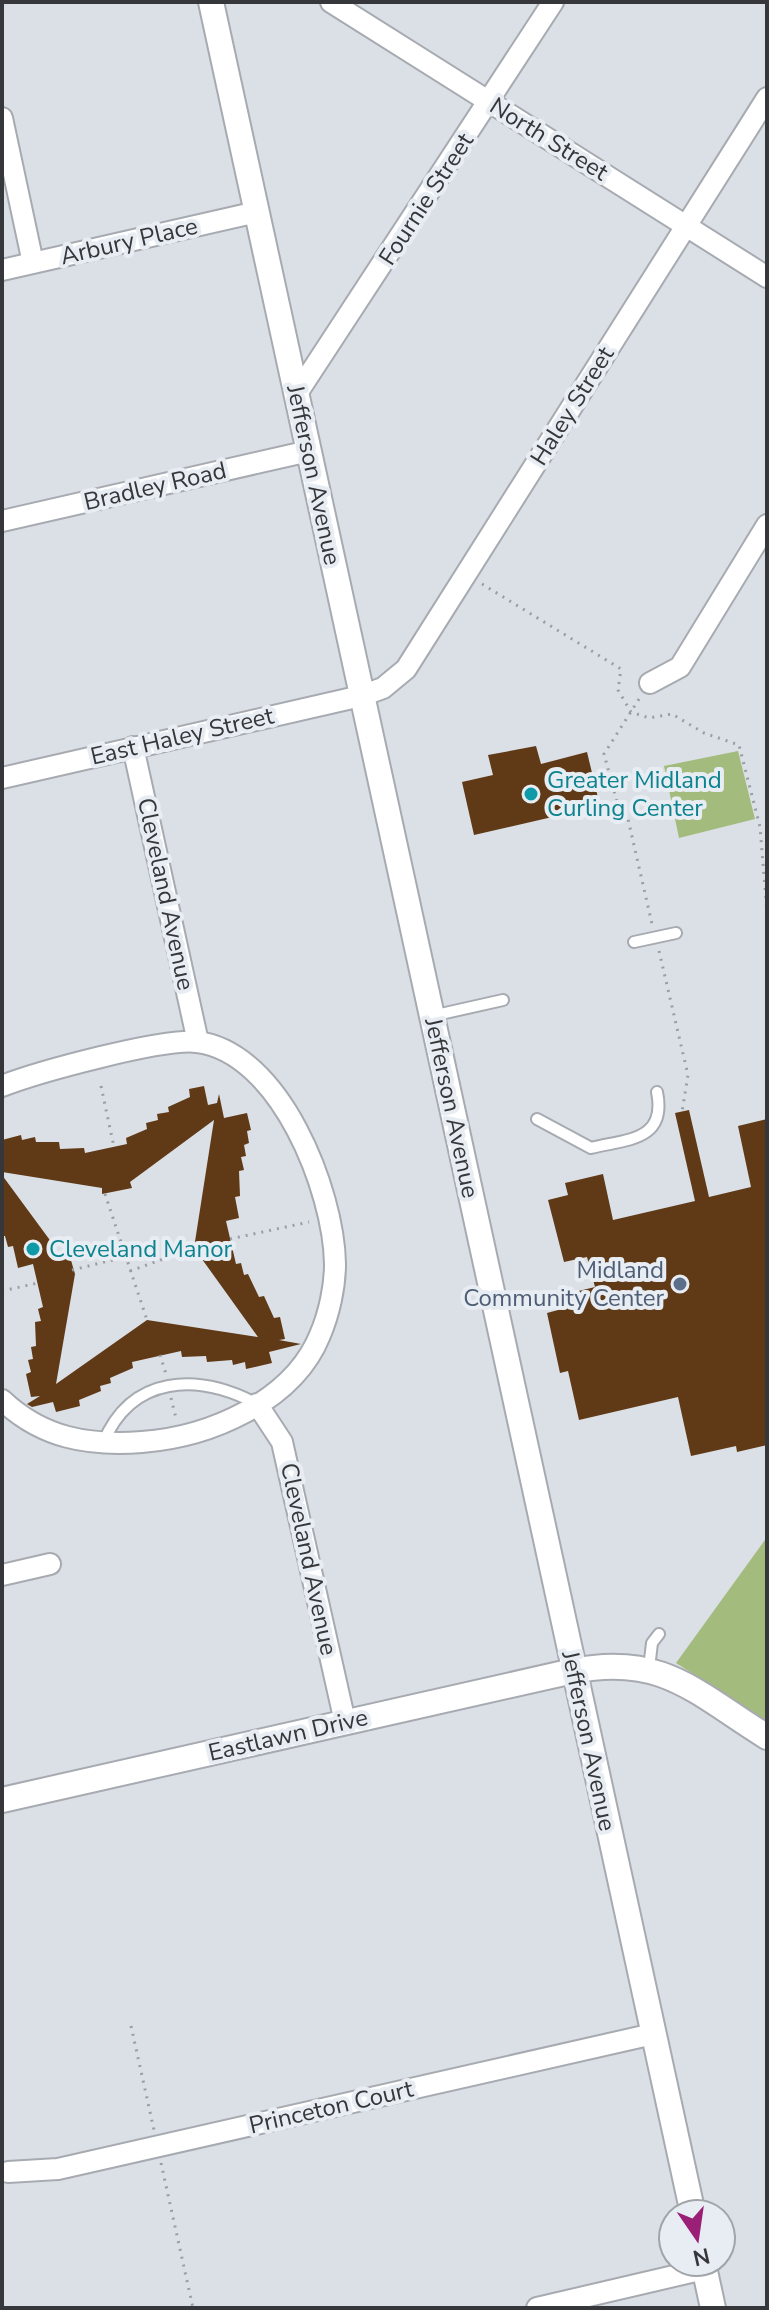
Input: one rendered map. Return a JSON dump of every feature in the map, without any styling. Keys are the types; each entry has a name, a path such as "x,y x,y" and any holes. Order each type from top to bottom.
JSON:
{"street":[{"name":"Jefferson Avenue","path":"211,2 689,2198"},
{"name":"North Street","path":"331,2 767,277"},
{"name":"Fournie Street","path":"296,395 553,2"},
{"name":"Haley Street","path":"361,696 383,688 406,669 767,98"},
{"path":"2,118 33,263"},
{"name":"Arbury Place","path":"2,270 257,212"},
{"name":"Bradley Road","path":"2,521 309,451"},
{"path":"650,683 680,667 767,525"},
{"name":"East Haley Street","path":"2,778 361,696"},
{"name":"Cleveland Avenue","path":"133,747 198,1042"},
{"path":"2,1086 167,1044 198,1042 236,1057 266,1082 288,1109 309,1156 327,1217 335,1264 330,1304 320,1337 302,1367 276,1393 196,1433 164,1441 103,1443 70,1440 39,1428 2,1400"},
{"name":"Cleveland Avenue","path":"257,1404 282,1442 286,1456 345,1722"},
{"path":"2,1575 50,1564"},
{"name":"Eastlawn Drive","path":"2,1800 573,1671 619,1663 649,1668"},
{"path":"649,1668 675,1679 767,1737"},
{"name":"Princeton Court","path":"8,2172 58,2169 653,2034"},
{"path":"537,2308 657,2278"},
{"path":"707,2278 713,2308"}],"lane":[{"path":"634,942 676,933"},
{"path":"432,1016 503,1000"},
{"path":"537,1119 591,1148 638,1137 653,1128 658,1119 657,1092"},
{"path":"103,1443 113,1418 152,1390 174,1383 206,1384 257,1404"},
{"path":"649,1668 652,1643 659,1634"}],"path":[{"path":"482,584 621,669 618,690 631,712 649,718 672,714 704,733 739,745 760,827 767,912"},
{"path":"650,683 604,754 617,802 628,819 688,1075 682,1112"},
{"path":"101,1086 114,1147"},
{"path":"105,1194 147,1320"},
{"path":"230,1239 309,1222"},
{"path":"130,1271 194,1248"},
{"path":"72,1270 125,1257"},
{"path":"2,1291 38,1283"},
{"path":"160,1355 167,1377"},
{"path":"170,1396 177,1426"},
{"path":"131,2026 155,2137"},
{"path":"160,2157 193,2308"}],"green space":[{"path":"738,751 755,819 679,838 664,766"},
{"path":"767,1537 767,1721 676,1663"}],"building":[{"name":"Greater Midland Curling Center","path":"536,746 541,764 587,752 600,806 474,835 462,782 493,775 488,755"},
{"name":"Cleveland Manor","path":"204,1086 208,1105 217,1103 219,1094 224,1118 247,1113 251,1130 247,1131 249,1143 244,1145 246,1156 241,1157 244,1170 239,1171 240,1196 235,1197 239,1218 226,1221 236,1264 241,1263 244,1275 248,1274 259,1297 264,1296 274,1318 280,1317 285,1339 279,1340 301,1344 269,1352 272,1363 246,1369 245,1362 233,1365 232,1360 207,1362 206,1356 182,1357 181,1351 132,1362 133,1368 110,1378 111,1383 100,1386 101,1391 79,1400 80,1406 56,1412 53,1402 32,1407 27,1404 40,1396 31,1397 26,1374 31,1372 28,1360 33,1359 31,1347 36,1346 35,1322 41,1321 38,1309 43,1307 33,1264 18,1268 13,1246 8,1247 5,1236 2,1236 2,1175 52,1243 54,1253 68,1250 75,1274 56,1384 147,1320 258,1337 194,1248 214,1120 130,1182 132,1188 102,1194 102,1188 2,1172 2,1140 21,1135 22,1140 35,1137 36,1142 59,1142 60,1149 84,1148 85,1153 127,1144 126,1138 147,1129 146,1123 158,1120 157,1114 169,1112 168,1107 190,1097 189,1089"},
{"name":"Midland Community Center","path":"689,1110 709,1197 751,1187 738,1126 767,1119 767,1445 737,1452 736,1446 691,1456 678,1397 579,1420 568,1371 560,1373 547,1313 558,1310 554,1297 595,1287 587,1257 564,1262 548,1200 568,1195 565,1183 603,1174 613,1220 695,1201 675,1113"}],"place":[{"name":"Greater Midland Curling Center","path":"531,794"},
{"name":"Cleveland Manor","path":"33,1249"},
{"name":"Midland Community Center","path":"680,1284"}]}
